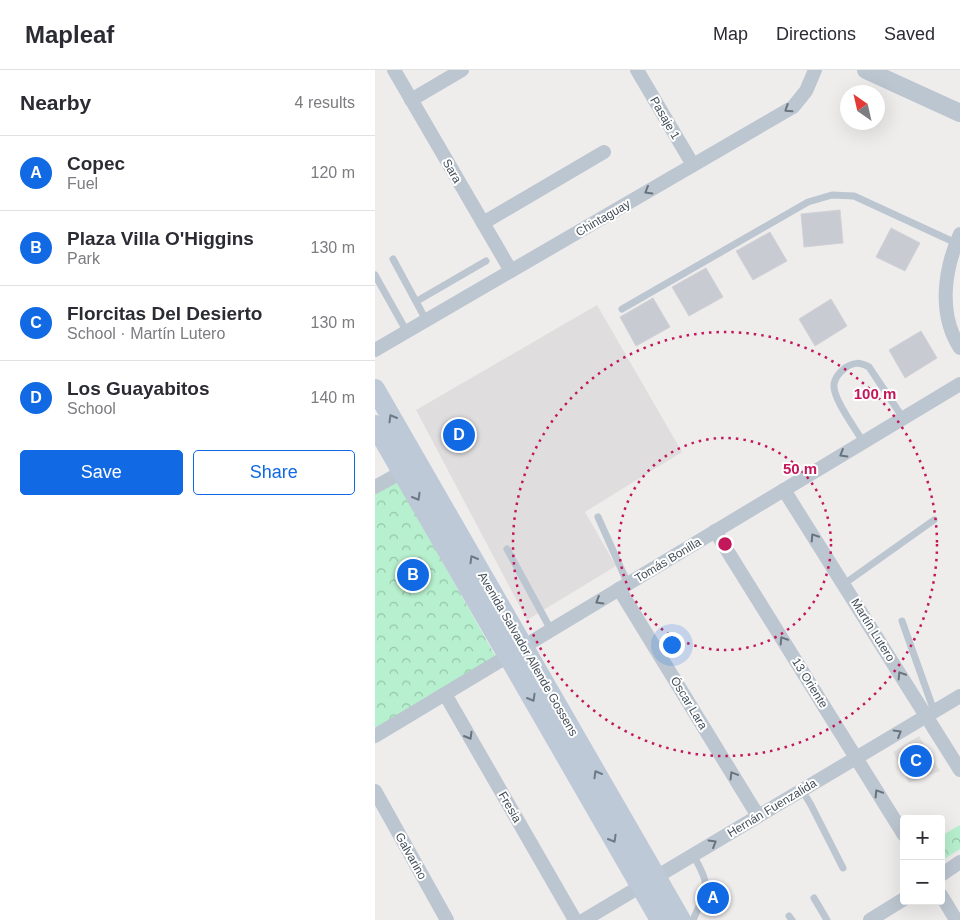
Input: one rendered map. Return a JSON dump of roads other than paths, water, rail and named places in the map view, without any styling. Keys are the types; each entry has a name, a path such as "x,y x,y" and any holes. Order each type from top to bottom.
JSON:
{"main road":[{"name":"Avenida Salvador Allende Gossens","path":"375,389 516,651 649,882 681,920"},
{"name":"Avenida Salvador Allende Gossens","path":"375,425 402,472 516,651"},
{"name":"Avenida Salvador Allende Gossens","path":"649,882 660,920"}],"street":[{"name":"Sara","path":"394,70 511,271"},
{"path":"411,100 462,70"},
{"name":"Pasaje 1","path":"637,70 693,165"},
{"name":"Chintaguay","path":"375,350 793,107 806,92 815,70"},
{"path":"866,70 885,74 960,113"},
{"path":"483,223 604,152"},
{"path":"958,239 945,298 950,328 960,348"},
{"name":"Tomás Bonilla","path":"375,736 960,384"},
{"path":"375,487 402,472"},
{"name":"Martín Lutero","path":"784,490 930,714 960,770"},
{"name":"13 Oriente","path":"715,531 900,829"},
{"name":"Óscar Lara","path":"623,586 758,816"},
{"name":"Fresia","path":"445,694 575,920"},
{"name":"Hernán Fuenzalida","path":"584,920 960,696"},
{"name":"Galvarino","path":"375,791 447,920"},
{"path":"945,872 960,862"},
{"path":"945,901 957,920"},
{"path":"872,920 900,902"}],"lane":[{"path":"622,309 819,197 832,195 853,196 958,239"},
{"path":"393,259 426,320"},
{"path":"417,302 486,261"},
{"path":"375,275 407,332"},
{"path":"863,442 835,394 834,383 840,372 852,364 861,363 869,368 903,418"},
{"path":"598,516 623,586"},
{"path":"844,584 934,520"},
{"path":"507,549 551,630"},
{"path":"902,622 930,714"},
{"path":"802,790 843,868"},
{"path":"693,855 703,872 706,883 705,894 693,920"},
{"path":"814,898 827,920"}],"place":[{"name":"Los Guayabitos","path":"459,435"},
{"name":"Plaza Villa O'Higgins","path":"413,575"},
{"name":"Florcitas Del Desierto","path":"916,761"},
{"name":"Copec","path":"713,898"}]}
